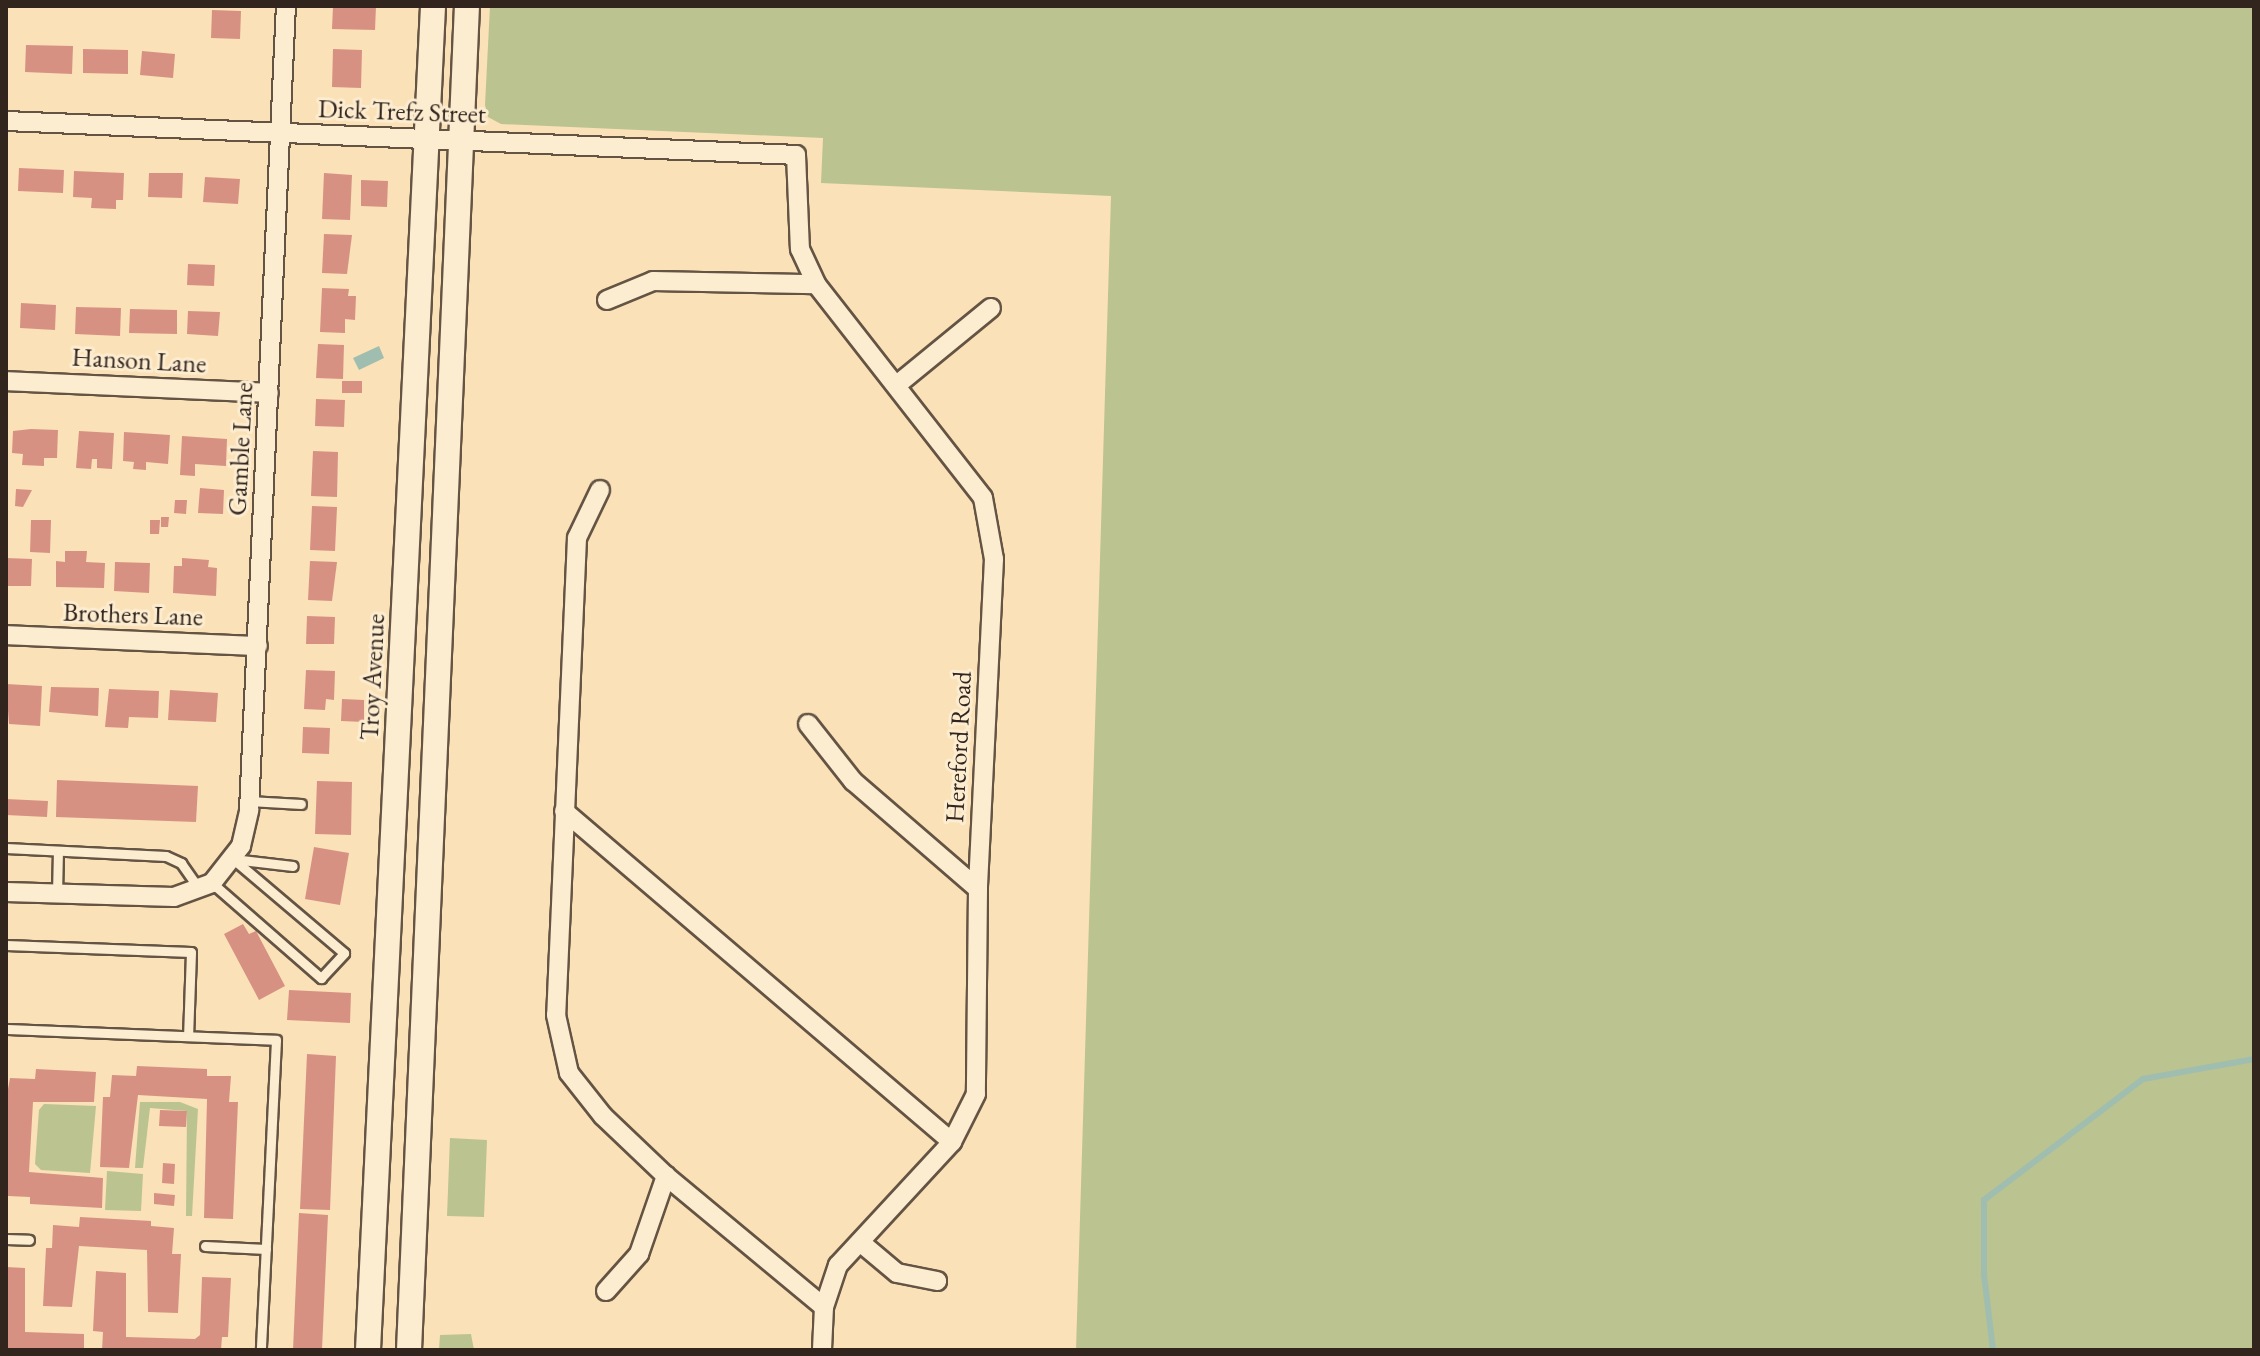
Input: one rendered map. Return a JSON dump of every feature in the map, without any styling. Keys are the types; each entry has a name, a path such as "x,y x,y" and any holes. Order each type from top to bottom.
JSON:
{"main road":[{"name":"Troy Avenue","path":"368,1350 433,6"},
{"path":"409,1350 467,6"}],"street":[{"name":"Gamble Lane","path":"206,887 241,846 249,801 286,6"},
{"name":"Dick Trefz Street","path":"6,121 796,155"},
{"name":"Hereford Road","path":"796,155 800,249 816,284 898,384 983,498 994,559 978,889 976,1094 952,1142 838,1265 824,1307 822,1350"},
{"path":"607,300 653,281 816,284"},
{"path":"898,384 991,308"},
{"name":"Hanson Lane","path":"6,381 269,393"},
{"path":"600,490 577,538 556,1015 569,1073 603,1116 666,1176 824,1307"},
{"name":"Brothers Lane","path":"6,635 258,646"},
{"path":"808,724 853,781 978,889"},
{"path":"564,811 952,1142"},
{"path":"6,892 150,898 206,887"},
{"path":"606,1291 639,1254 666,1176"},
{"path":"860,1242 897,1273 937,1281"}],"lane":[{"path":"249,801 301,804"},
{"path":"6,848 166,856 181,863 206,887 321,978 344,953 233,859"},
{"path":"57,894 58,851"},
{"path":"233,859 293,866"},
{"path":"6,945 191,952 188,1036"},
{"path":"6,1029 276,1040 261,1350"},
{"path":"6,1239 29,1240"},
{"path":"205,1246 266,1249"}],"green space":[{"path":"490,6 2254,6 2254,1350 1076,1350 1111,196 821,183 823,138 501,124 488,117 485,105"},
{"path":"140,1102 180,1102 198,1109 192,1216 186,1216 187,1111 150,1108 143,1168 135,1168"},
{"path":"44,1104 96,1106 90,1173 41,1170 35,1164 39,1110"},
{"path":"450,1138 487,1140 484,1217 447,1216"},
{"path":"107,1171 143,1174 141,1211 105,1210"},
{"path":"471,1334 474,1350 439,1350 440,1335"}],"shaded area":[{"path":"379,346 384,358 359,370 353,358"}],"building":[{"path":"333,6 376,6 375,30 332,29"},
{"path":"212,10 241,11 240,39 211,38"},
{"path":"26,45 73,46 72,74 25,72"},
{"path":"83,49 128,50 128,74 83,73"},
{"path":"333,49 362,50 361,88 332,87"},
{"path":"142,51 175,54 173,78 140,75"},
{"path":"19,168 64,170 63,193 18,191"},
{"path":"74,171 124,173 123,200 116,200 116,209 91,208 92,198 73,197"},
{"path":"149,173 183,173 182,198 148,197"},
{"path":"324,173 352,175 350,220 322,219"},
{"path":"205,177 240,179 238,204 203,202"},
{"path":"361,180 388,181 387,207 361,206"},
{"path":"324,234 352,235 347,274 322,273"},
{"path":"188,264 215,265 214,286 187,285"},
{"path":"322,288 349,289 348,296 356,296 355,320 345,319 345,333 320,332"},
{"path":"21,303 56,305 55,330 20,328"},
{"path":"76,307 121,308 120,336 75,334"},
{"path":"130,309 177,310 177,334 129,333"},
{"path":"188,311 220,312 218,336 187,334"},
{"path":"318,344 344,345 343,379 316,378"},
{"path":"342,381 362,381 362,393 342,393"},
{"path":"316,399 345,400 344,427 315,426"},
{"path":"58,430 57,458 44,458 44,466 22,465 23,454 12,453 13,431"},
{"path":"79,431 114,433 112,469 97,468 97,459 92,459 91,469 76,468"},
{"path":"124,432 170,435 168,464 146,462 146,470 133,469 134,462 123,461"},
{"path":"182,436 227,439 226,466 195,464 195,476 180,475"},
{"path":"313,451 338,452 337,497 311,496"},
{"path":"200,488 224,490 223,514 198,513"},
{"path":"16,489 32,490 23,507 15,506"},
{"path":"175,500 187,500 186,514 174,513"},
{"path":"312,506 337,507 335,551 310,550"},
{"path":"161,517 169,517 168,527 161,527"},
{"path":"31,520 51,520 50,553 30,552"},
{"path":"150,520 160,520 159,534 150,534"},
{"path":"65,551 87,551 86,562 105,563 104,588 56,587 56,561 65,562"},
{"path":"6,558 32,559 31,586 6,586"},
{"path":"182,558 209,560 208,567 217,568 216,596 173,593 174,566 182,566"},
{"path":"310,561 337,562 332,601 308,600"},
{"path":"115,562 150,563 149,593 114,591"},
{"path":"307,616 335,617 334,644 306,644"},
{"path":"306,670 335,671 334,700 326,699 325,710 304,709"},
{"path":"6,684 42,686 40,726 9,724"},
{"path":"51,687 99,688 98,716 49,712"},
{"path":"109,689 159,691 158,718 129,717 128,728 105,727"},
{"path":"170,690 218,693 216,722 168,720"},
{"path":"342,699 364,700 364,722 341,721"},
{"path":"303,727 330,728 329,754 302,753"},
{"path":"57,780 198,786 196,822 56,817"},
{"path":"317,781 352,782 351,835 315,834"},
{"path":"6,799 48,801 47,817 6,815"},
{"path":"314,847 349,853 340,905 305,899"},
{"path":"243,924 249,934 256,931 285,986 259,1000 224,934"},
{"path":"289,990 351,993 350,1023 287,1020"},
{"path":"307,1054 336,1056 330,1210 300,1209"},
{"path":"137,1066 207,1069 207,1076 231,1076 229,1102 238,1102 233,1219 204,1218 207,1099 138,1095 129,1168 100,1167 103,1097 110,1097 112,1075 136,1076"},
{"path":"36,1069 96,1072 94,1102 33,1102 29,1172 103,1178 102,1208 30,1204 30,1197 8,1196 6,1100 10,1078 35,1079"},
{"path":"160,1110 187,1111 186,1127 159,1126"},
{"path":"163,1163 175,1164 174,1184 162,1183"},
{"path":"154,1193 175,1195 174,1206 154,1204"},
{"path":"299,1213 328,1215 322,1350 293,1350"},
{"path":"80,1217 151,1221 151,1226 174,1228 172,1254 181,1254 178,1313 148,1312 147,1250 79,1246 72,1307 43,1306 46,1248 52,1248 53,1225 79,1227"},
{"path":"6,1267 25,1268 25,1332 84,1334 84,1350 6,1350"},
{"path":"96,1271 126,1273 126,1337 195,1339 200,1335 202,1277 231,1278 228,1337 222,1337 221,1350 102,1350 103,1332 93,1331"}],"waterway":[{"path":"1993,1350 1984,1275 1984,1200 2143,1079 2254,1059"}]}
